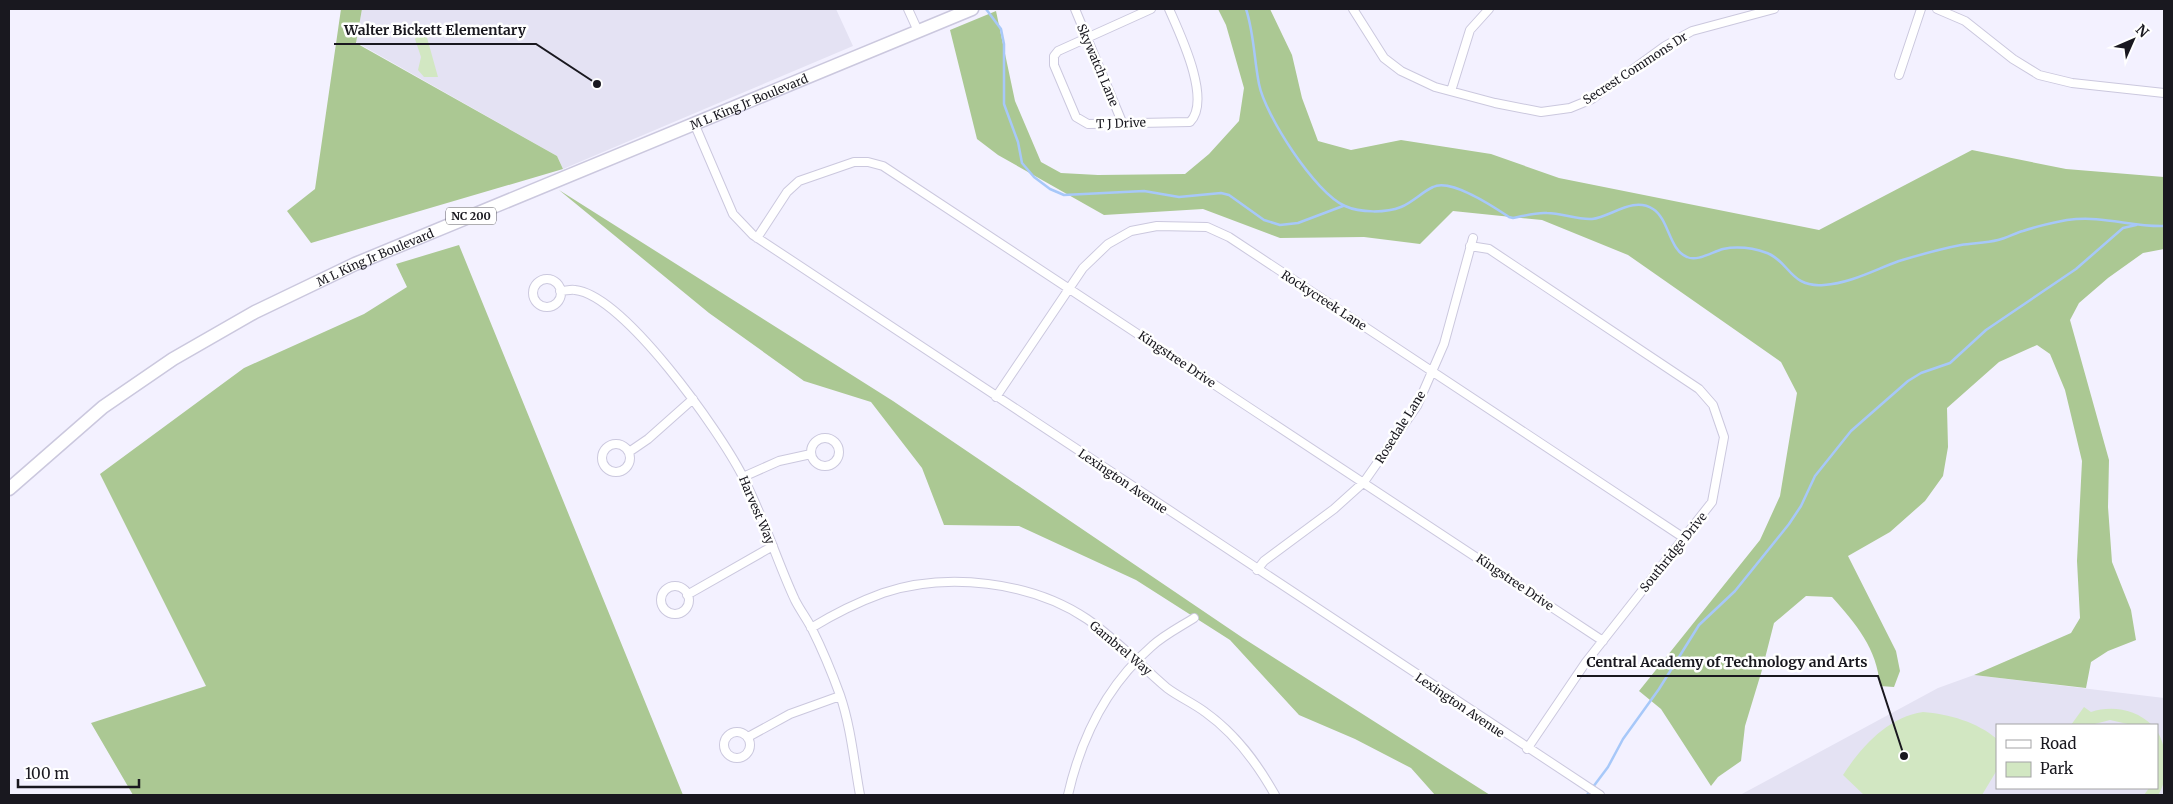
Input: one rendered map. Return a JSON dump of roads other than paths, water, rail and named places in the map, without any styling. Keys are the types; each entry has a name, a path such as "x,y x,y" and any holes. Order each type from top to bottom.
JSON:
{"main road":[{"name":"M L King Jr Boulevard","path":"9,489 103,407 173,359 255,312 355,264 972,9"}],"street":[{"path":"908,9 918,32"},
{"name":"Skywatch Lane","path":"1075,9 1122,122"},
{"name":"T J Drive","path":"1151,9 1086,36 1058,51 1054,56 1058,74 1076,117 1080,121 1088,124 1190,122 1198,112 1193,66 1169,9"},
{"name":"Secrest Commons Dr","path":"1353,9 1384,58 1401,71 1435,87 1541,112 1570,108 1592,99 1665,46 1692,31 1774,9"},
{"path":"1452,91 1470,30 1489,9"},
{"path":"1899,75 1921,9"},
{"path":"1937,9 1965,21 2014,59 2039,75 2072,83 2164,93"},
{"name":"Lexington Avenue","path":"694,124 733,214 742,226 756,238 1527,749 1600,795"},
{"name":"Kingstree Drive","path":"756,238 787,192 799,181 854,162 868,162 895,173 1603,640"},
{"name":"Rockycreek Lane","path":"996,397 1083,268 1108,244 1131,232 1157,226 1207,227 1229,237 1684,538"},
{"name":"Rosedale Lane","path":"1257,570 1264,561 1334,509 1364,482 1417,406 1444,344 1473,238"},
{"name":"Southridge Drive","path":"1470,246 1489,249 1699,389 1713,404 1724,437 1712,502 1586,662 1527,749"},
{"name":"Harvest Way","path":"560,291 576,290 592,296 613,311 672,370 726,446 743,477 796,600 812,628 840,696 848,727 860,795"},
{"path":"629,452 648,439 693,400"},
{"path":"743,477 779,461 811,454"},
{"path":"687,595 773,546"},
{"name":"Gambrel Way","path":"812,628 840,611 884,593 939,583 973,583 1011,588 1048,600 1085,618 1117,642 1169,690 1206,712 1238,740 1261,770 1275,795"},
{"path":"1068,795 1092,721 1124,674 1152,646 1194,618"},
{"path":"748,737 790,714 840,696"}],"waterway":[{"path":"986,9 1001,29 1004,44 1004,104 1018,142 1022,163 1034,177 1050,189 1064,195 1144,191 1179,197 1221,193 1229,195 1264,220 1280,225 1298,223 1343,206"},
{"path":"1246,9 1251,27 1259,84 1263,98 1281,133 1306,170 1320,186 1345,206 1358,210 1395,209 1405,205 1433,187 1441,185 1450,186 1472,195 1513,218 1543,213 1592,219 1630,206 1645,206 1653,209 1663,220 1676,248 1687,257 1700,257 1729,248 1756,250 1775,257 1797,279 1813,285 1844,282 1922,254 1961,245 1998,240 2020,232 2067,220 2093,219 2164,226"},
{"path":"1587,795 1608,767 1623,739 1659,689 1699,625 1735,591 1789,524 1801,506 1815,476 1851,431 1908,381 1921,373 1950,363 1986,330 2076,269 2123,228 2136,225"}],"place":[{"name":"Walter Bickett Elementary","path":"597,84"},
{"name":"Central Academy of Technology and Arts","path":"1904,756"}]}
